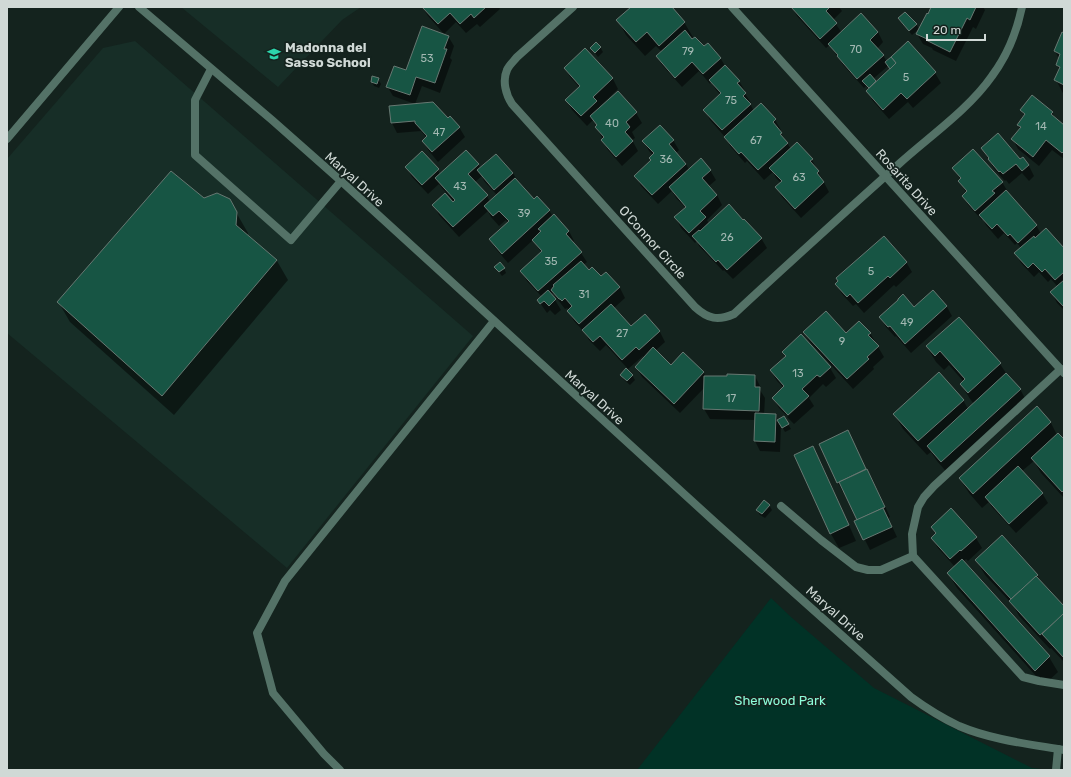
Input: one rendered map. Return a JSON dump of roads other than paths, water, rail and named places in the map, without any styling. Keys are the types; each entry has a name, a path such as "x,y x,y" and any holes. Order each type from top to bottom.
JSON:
{"street":[{"path":"7,139 119,7"},
{"name":"Maryal Drive","path":"139,7 272,120 717,524 894,682 921,704 970,730 1000,738 1061,750"},
{"name":"O'Connor Circle","path":"573,7 511,64 507,70 505,78 508,98 702,313 709,317 718,318 734,314 885,176"},
{"name":"Rosarita Drive","path":"732,7 1062,371"},
{"path":"885,176 982,89 1000,64 1008,48 1016,30 1022,7"},
{"path":"211,69 195,100 195,155 291,240 340,181"},
{"path":"340,770 324,754 273,693 258,633 285,581 494,321"},
{"path":"1062,371 939,480 924,497 918,507 912,534 913,556 1023,677 1064,685"},
{"path":"781,506 856,567 868,570 881,570 913,556"},
{"path":"1056,770 1061,750"}],"place":[{"name":"Madonna del Sasso School","path":"274,54"}],"park label":[{"name":"Sherwood Park","path":"780,700"}]}
